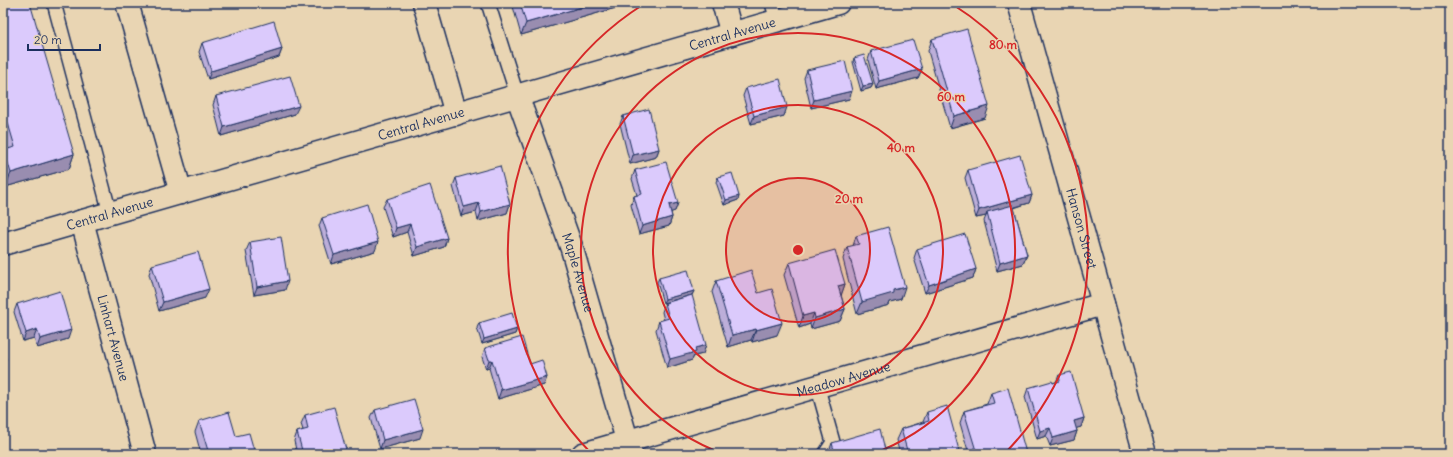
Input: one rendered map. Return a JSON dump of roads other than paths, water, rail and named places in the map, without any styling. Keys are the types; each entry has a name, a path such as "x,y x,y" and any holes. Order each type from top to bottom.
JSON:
{"street":[{"path":"127,3 181,193"},
{"path":"424,3 456,114"},
{"path":"723,3 732,34"},
{"name":"Central Avenue","path":"3,244 732,34 774,12 838,3"},
{"name":"Hanson Street","path":"1019,3 1145,454"},
{"name":"Maple Avenue","path":"517,95 572,249 629,448"},
{"name":"Linhart Avenue","path":"82,222 145,454"},
{"name":"Meadow Avenue","path":"583,454 629,448 817,385 1103,304"}],"lane":[{"path":"54,3 110,213"},
{"path":"488,3 517,95"},
{"path":"817,385 833,442 825,454"}]}
